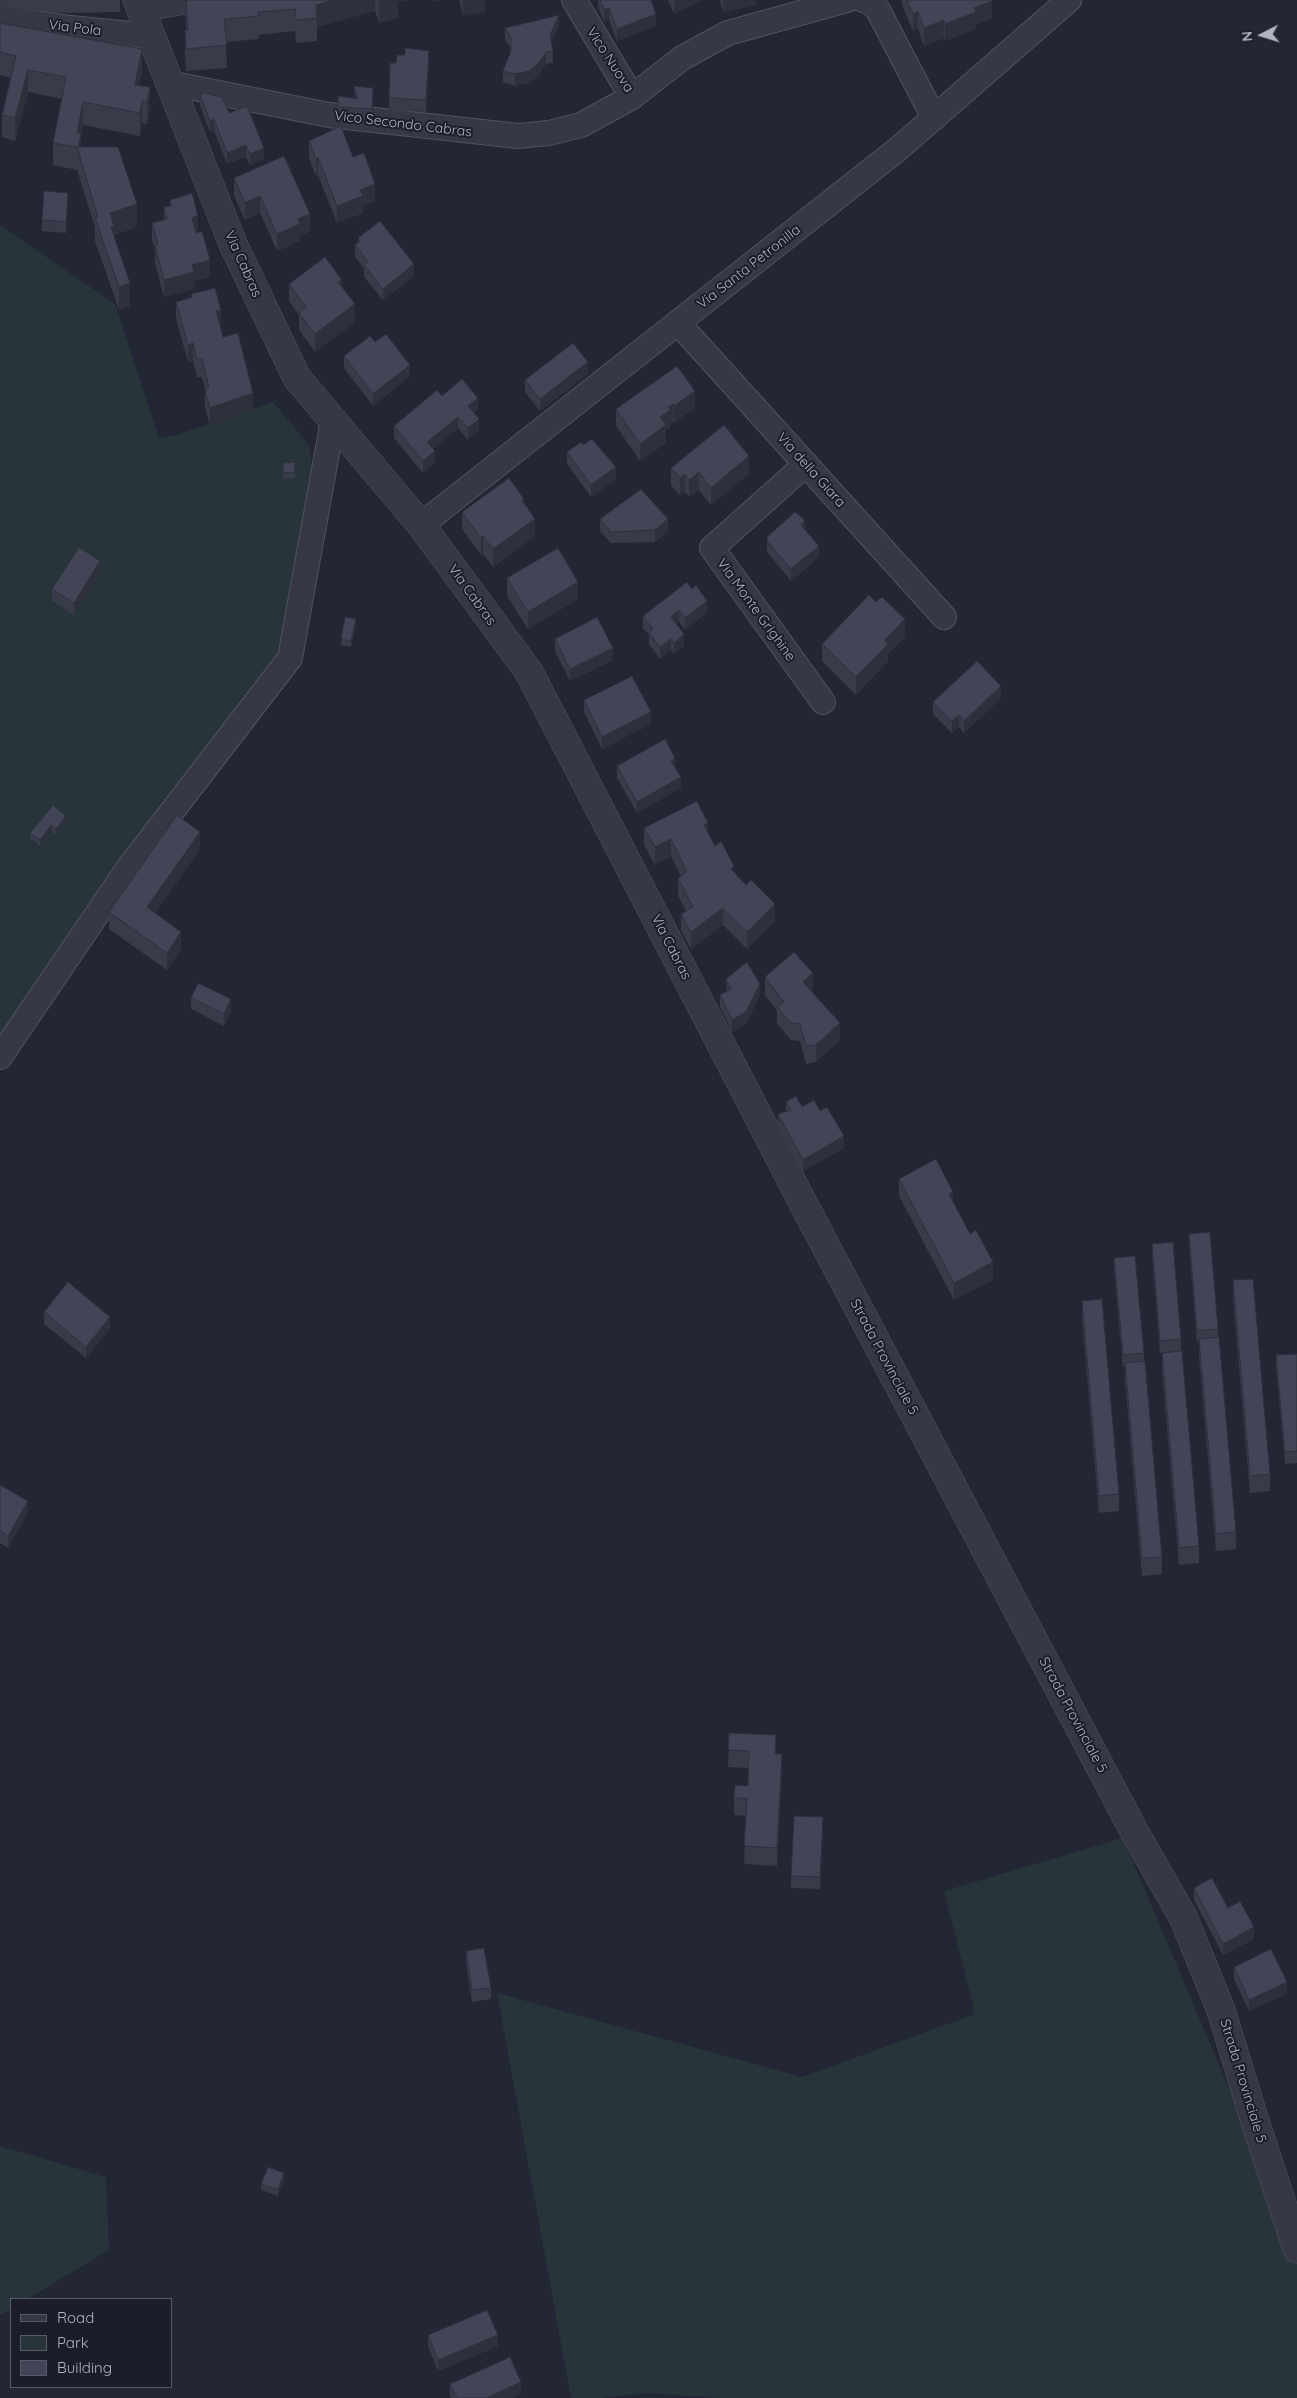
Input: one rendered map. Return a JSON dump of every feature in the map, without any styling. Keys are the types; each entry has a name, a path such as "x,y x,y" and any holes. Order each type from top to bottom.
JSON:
{"street":[{"path":"138,4 185,0"},
{"name":"Vico Nuova","path":"574,0 632,97 682,58 728,33 847,0"},
{"path":"863,0 867,0 878,10 934,118"},
{"name":"Via Santa Petronilla","path":"421,525 891,155 1069,0"},
{"name":"Via Cabras","path":"138,4 233,244 297,378 421,525 529,672 802,1201"},
{"name":"Via Pola","path":"0,18 70,28 151,36"},
{"name":"Vico Secondo Cabras","path":"169,83 330,115 518,136 550,133 581,125 632,97"},
{"name":"Via della Giara","path":"678,323 944,617"},
{"path":"0,1057 127,870 290,658 333,420"},
{"name":"Via Monte Grighine","path":"806,464 712,548 822,702"},
{"name":"Strada Provinciale 5","path":"802,1201 1134,1831 1182,1917 1221,2010 1297,2249"}],"green space":[{"path":"0,225 115,304 159,438 173,436 273,402 309,445 313,479 283,646 0,1039"},
{"path":"1123,1838 1244,2124 1297,2259 1297,2398 720,2398 646,2393 602,2398 571,2398 497,1993 802,2077 975,2014 944,1891"},
{"path":"0,2146 106,2177 109,2250 29,2298 10,2298 10,2310 0,2315"}],"building":[{"path":"186,0 333,0 316,5 317,18 296,20 295,9 258,12 259,16 224,19 227,45 186,49 185,30 188,30"},
{"path":"600,0 651,0 656,14 617,29 609,8 604,10"},
{"path":"907,0 992,1 974,8 976,12 945,24 944,20 924,28 918,12 913,14"},
{"path":"559,15 550,35 553,51 546,52 539,63 529,71 515,74 503,71 512,48 510,42 512,40 505,28"},
{"path":"0,23 142,49 135,85 150,87 147,102 142,101 140,113 83,102 77,133 81,134 78,147 118,147 137,204 110,213 114,226 111,227 130,283 119,287 95,218 98,217 77,147 53,143 66,77 28,70 15,118 2,115 16,56 0,52"},
{"path":"405,48 429,51 426,100 389,98 390,63 396,63 397,55 405,55"},
{"path":"354,86 373,88 372,109 338,107 338,96 358,99"},
{"path":"204,93 222,97 229,113 247,106 264,148 250,154 246,145 227,153 214,119 210,121 200,94"},
{"path":"341,126 353,157 364,153 375,184 360,190 363,196 337,206 318,157 316,159 309,141"},
{"path":"284,156 310,214 298,219 300,224 277,234 260,196 245,203 234,178"},
{"path":"44,191 68,193 66,222 42,220"},
{"path":"192,193 198,216 192,218 196,233 202,231 210,260 192,265 194,272 164,280 155,245 158,244 152,223 167,219 164,207 171,206 170,200"},
{"path":"380,221 414,264 383,289 364,265 368,262 355,245 360,241 358,238"},
{"path":"325,257 342,280 338,282 355,304 315,334 299,313 306,307 289,284"},
{"path":"215,288 221,310 216,311 223,337 238,333 253,393 210,408 205,390 209,387 202,359 197,360 193,343 188,345 176,302 192,297 191,294"},
{"path":"386,334 410,365 373,394 344,356 370,336 375,342"},
{"path":"573,343 588,362 540,399 525,380"},
{"path":"677,366 695,391 674,406 673,404 668,407 670,410 660,417 666,425 640,444 616,409"},
{"path":"462,379 478,398 468,406 479,419 468,428 458,417 427,442 435,451 423,461 394,426 437,390 442,396"},
{"path":"724,425 749,456 711,488 699,472 689,480 685,474 680,478 671,468"},
{"path":"592,439 616,467 591,485 567,452 581,442 583,445"},
{"path":"295,462 295,472 283,473 283,463"},
{"path":"509,478 535,519 493,549 483,536 481,538 462,512"},
{"path":"641,489 668,519 655,530 611,532 600,519"},
{"path":"795,512 805,520 801,525 819,546 791,569 767,541 767,537"},
{"path":"79,547 100,561 74,603 52,589"},
{"path":"558,548 578,582 528,612 507,578"},
{"path":"687,582 692,589 696,585 707,601 685,618 679,610 671,617 684,634 674,643 671,639 660,647 649,633 653,629 643,616"},
{"path":"869,595 876,602 882,597 905,619 885,640 888,644 856,677 822,644"},
{"path":"345,617 356,619 351,641 341,639"},
{"path":"597,617 613,648 570,669 555,639"},
{"path":"977,661 1001,686 964,721 959,715 952,721 933,702"},
{"path":"632,676 651,712 602,737 584,700"},
{"path":"665,739 675,758 671,761 681,777 637,802 617,766"},
{"path":"697,801 708,823 704,825 715,846 721,841 734,866 731,869 746,885 751,880 775,904 747,932 723,908 691,932 681,914 693,907 678,878 687,872 671,839 655,847 644,828"},
{"path":"53,805 66,816 56,829 51,825 40,840 30,833"},
{"path":"177,815 200,832 147,907 181,932 167,953 109,912"},
{"path":"794,952 813,973 803,982 840,1023 816,1045 806,1046 800,1024 791,1023 777,1007 784,1002 765,977"},
{"path":"747,962 760,984 746,1012 732,1020 720,995 731,989 726,979"},
{"path":"198,983 231,999 224,1014 191,998"},
{"path":"796,1096 802,1107 814,1100 820,1111 827,1107 844,1136 803,1160 778,1114 791,1110 786,1102"},
{"path":"936,1159 953,1192 949,1194 970,1234 976,1230 993,1262 954,1283 899,1179"},
{"path":"1210,1232 1218,1329 1197,1331 1189,1234"},
{"path":"1173,1242 1181,1339 1160,1341 1152,1244"},
{"path":"1135,1256 1144,1353 1123,1355 1114,1258"},
{"path":"1253,1279 1270,1474 1250,1476 1233,1280"},
{"path":"68,1282 110,1317 86,1347 44,1312"},
{"path":"1102,1299 1119,1494 1099,1496 1082,1301"},
{"path":"1219,1337 1236,1532 1216,1534 1199,1339"},
{"path":"1182,1351 1199,1546 1179,1548 1162,1353"},
{"path":"1297,1354 1297,1451 1285,1452 1276,1355"},
{"path":"1145,1361 1162,1557 1142,1558 1125,1363"},
{"path":"0,1485 28,1501 8,1536 0,1531"},
{"path":"729,1733 776,1735 775,1754 782,1754 777,1848 744,1846 747,1798 734,1798 735,1785 748,1786 749,1751 728,1750"},
{"path":"794,1816 823,1817 820,1877 791,1876"},
{"path":"1212,1878 1228,1908 1240,1901 1254,1927 1223,1944 1194,1888"},
{"path":"484,1948 491,1988 472,1990 466,1951"},
{"path":"1271,1949 1287,1982 1249,2000 1234,1967"},
{"path":"268,2167 284,2173 278,2190 261,2184"},
{"path":"487,2310 498,2335 438,2360 428,2335"},
{"path":"510,2357 521,2382 487,2398 457,2398 450,2384"}]}
